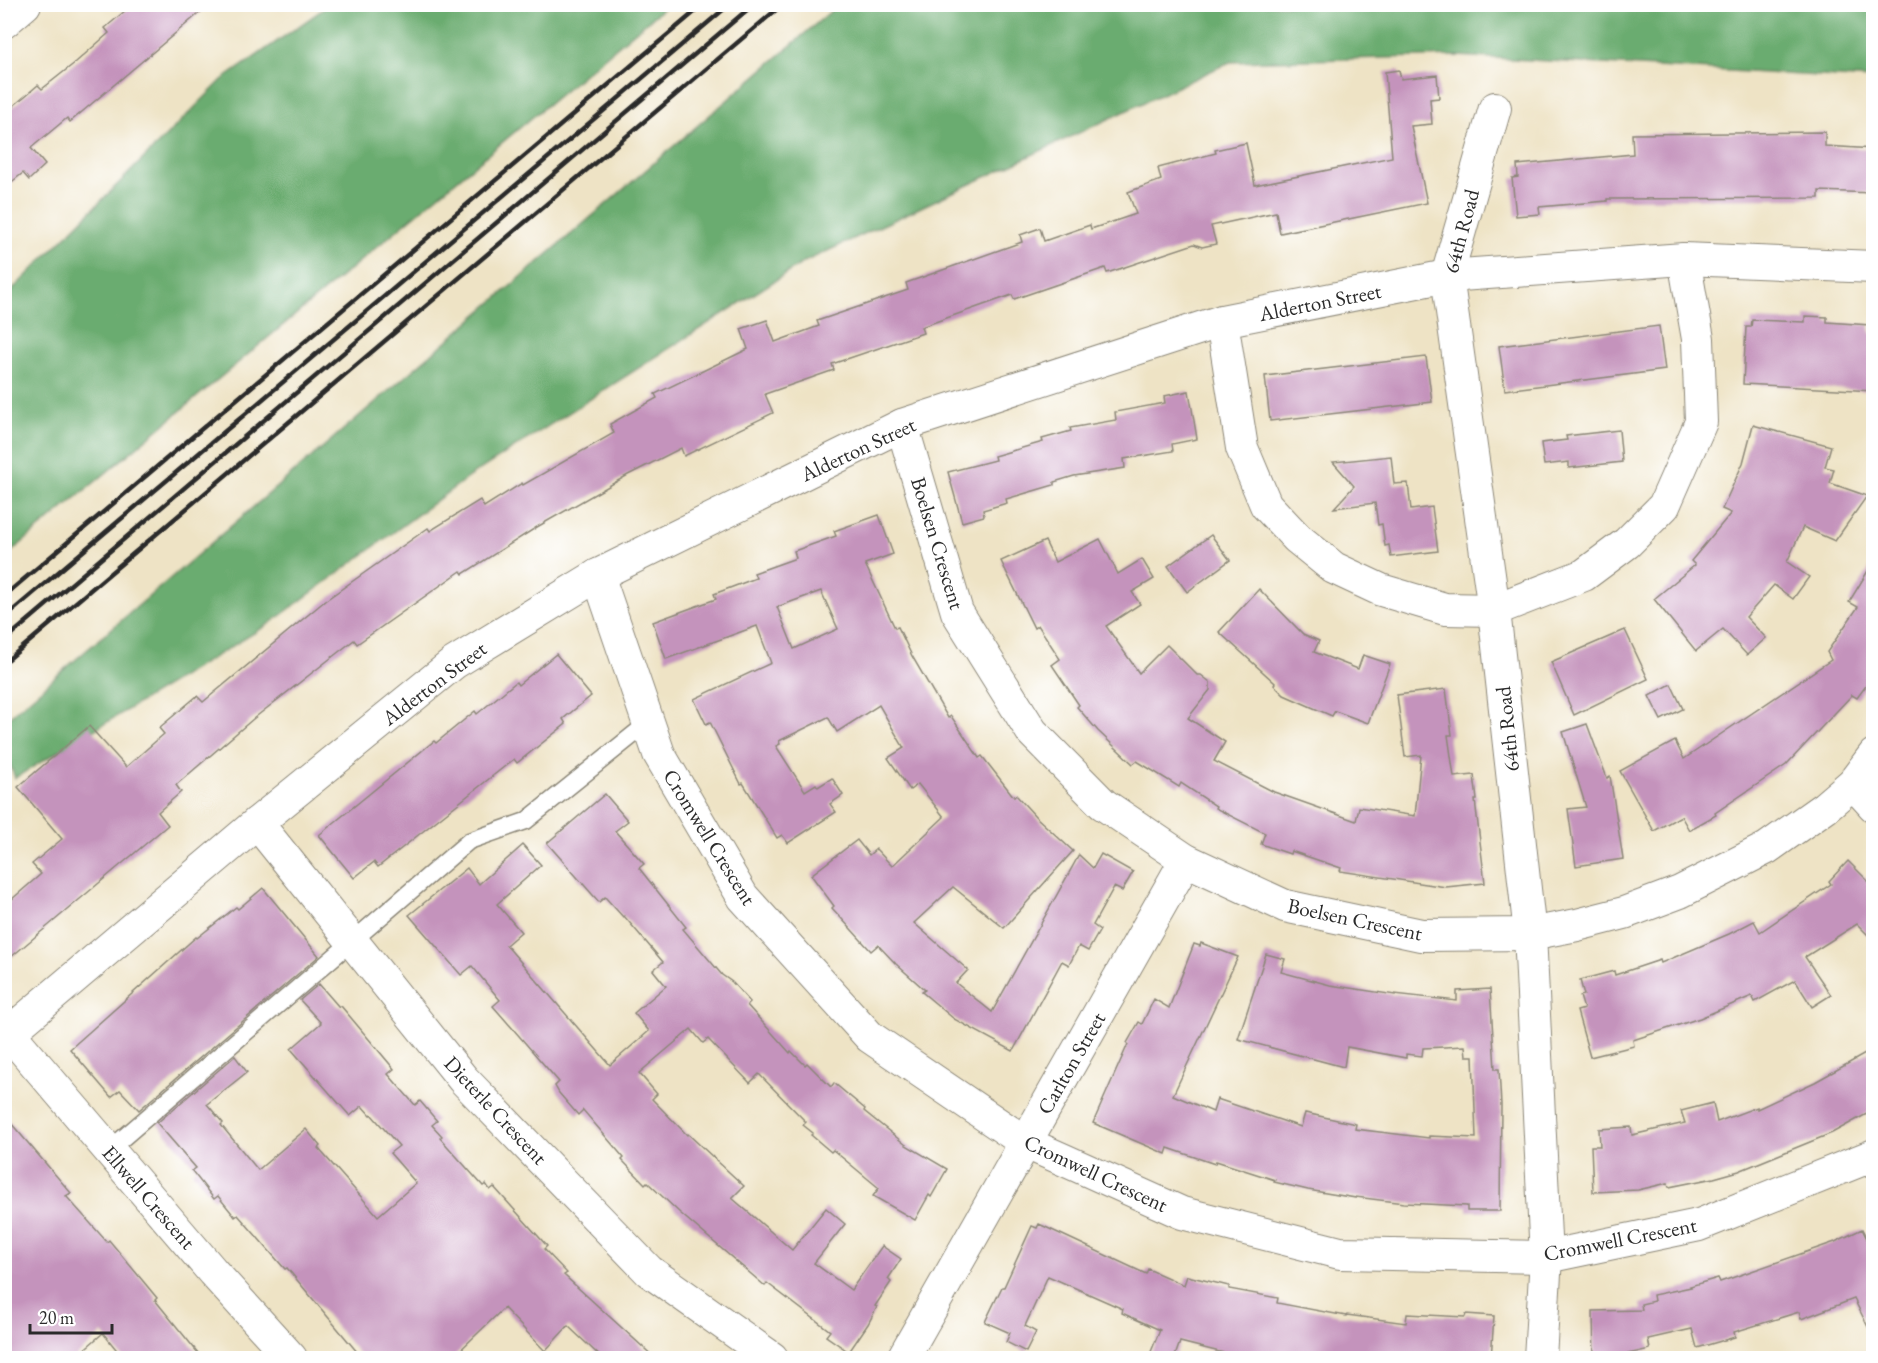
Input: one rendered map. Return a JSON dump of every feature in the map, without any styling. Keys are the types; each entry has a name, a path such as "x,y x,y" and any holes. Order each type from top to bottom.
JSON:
{"street":[{"path":"4,22 25,4"},
{"name":"64th Road","path":"1495,108 1447,276 1494,610 1530,934 1546,1257 1540,1359"},
{"path":"1222,321 1242,448 1266,505 1297,538 1334,568 1380,590 1445,609 1494,610 1584,575 1627,543 1664,506 1701,422 1698,339 1684,259"},
{"name":"Alderton Street","path":"7,1035 257,823 454,663 598,575 902,425 1222,321 1447,276 1684,259 1874,267"},
{"name":"Boelsen Crescent","path":"902,425 957,612 1032,732 1103,804 1186,860 1285,906 1421,935 1530,934 1624,913 1680,892 1767,848 1825,807 1863,795 1874,755"},
{"name":"Cromwell Crescent","path":"598,575 659,754 743,897 870,1037 1026,1143 1182,1213 1340,1253 1546,1257 1699,1225 1874,1155"},
{"name":"Dieterle Crescent","path":"257,823 463,1079 649,1271 772,1359"},
{"name":"Carlton Street","path":"903,1359 1186,860"},
{"name":"Ellwell Crescent","path":"7,1035 291,1359"}],"lane":[{"path":"109,1150 469,841 526,821 648,723"}],"green space":[{"path":"329,5 667,5 5,557 5,297 222,80"},
{"path":"838,5 1873,5 1873,79 1457,56 1230,62 804,262 470,476 269,624 15,778 5,752 4,721"}],"building":[{"path":"133,4 210,4 70,122 67,118 31,148 45,165 29,180 23,173 4,188 4,114 38,85 42,89 76,62 109,33 105,28"},
{"path":"1399,70 1401,79 1437,75 1439,98 1430,99 1432,124 1411,126 1427,203 1280,233 1276,212 1211,226 1216,244 1202,247 1194,244 1107,273 1105,268 1014,299 1012,295 921,327 923,333 832,364 834,370 765,394 773,413 684,456 681,448 628,475 537,527 463,574 461,571 357,644 354,640 253,719 176,785 181,792 158,812 168,825 4,963 4,906 41,874 32,864 62,839 18,787 89,726 126,767 164,734 159,728 197,696 203,702 326,600 428,528 430,531 480,500 484,507 522,483 523,485 614,433 610,424 657,398 655,394 748,349 741,329 767,320 775,342 819,326 817,321 908,290 906,283 1022,242 1020,235 1040,228 1044,241 1090,225 1091,229 1136,214 1128,192 1161,180 1158,168 1216,153 1215,150 1246,143 1255,185 1392,157 1385,72"},
{"path":"1825,132 1825,146 1874,149 1874,193 1819,191 1819,198 1607,199 1607,201 1539,207 1540,214 1516,216 1512,178 1518,177 1517,165 1633,154 1632,134"},
{"path":"1805,316 1827,317 1827,322 1870,325 1870,333 1874,333 1874,391 1743,384 1746,327 1751,327 1752,320 1805,322"},
{"path":"1659,326 1665,370 1505,390 1499,346"},
{"path":"1426,357 1432,402 1270,421 1265,376"},
{"path":"1189,391 1197,439 1172,444 1173,451 1124,459 1125,468 1074,476 1054,482 1054,485 1006,499 1007,503 983,510 984,516 962,522 948,472 995,460 994,456 1043,442 1042,439 1071,431 1070,428 1116,420 1115,412 1165,403 1164,396"},
{"path":"1753,425 1831,446 1825,467 1834,469 1830,483 1867,496 1835,541 1803,527 1787,562 1809,577 1793,599 1774,585 1746,617 1766,638 1747,655 1723,629 1696,651 1654,599 1695,565 1691,561 1731,513 1722,509 1743,463"},
{"path":"1619,430 1622,462 1569,468 1569,462 1544,465 1541,443 1567,440 1566,436"},
{"path":"1391,456 1394,484 1408,483 1411,510 1432,507 1438,551 1391,557 1389,545 1385,546 1382,524 1378,525 1375,503 1334,508 1354,486 1333,462"},
{"path":"879,515 893,554 865,564 895,628 898,627 948,718 951,716 979,758 982,756 1014,797 1016,795 1073,851 1004,928 953,887 914,923 968,970 956,983 992,1012 1079,855 1093,868 1101,854 1133,872 1122,891 1114,887 1093,925 1100,930 1088,951 1079,946 1069,965 1062,961 1013,1051 954,1019 922,992 925,990 878,945 871,951 832,908 834,906 811,875 857,840 869,855 876,849 892,866 944,817 918,784 910,790 888,758 904,748 879,705 837,732 828,717 779,741 780,744 776,746 805,791 816,784 818,787 832,778 843,795 830,804 836,812 788,843 782,835 777,838 743,783 741,784 710,722 706,724 694,699 771,663 757,626 666,659 653,622 716,599 714,594 756,578 754,573 796,558 794,551 836,536 834,531","holes":["821,591 838,629 794,649 777,607"]},
{"path":"1211,535 1230,560 1187,592 1168,566"},
{"path":"1100,539 1118,574 1142,559 1154,579 1132,592 1140,604 1106,626 1139,673 1167,645 1197,675 1201,675 1210,682 1210,690 1188,718 1225,742 1214,761 1274,792 1356,821 1359,807 1415,816 1421,755 1405,757 1397,695 1446,689 1452,735 1448,735 1454,777 1474,775 1485,883 1446,887 1340,871 1341,868 1291,851 1290,854 1261,844 1265,833 1215,808 1216,806 1181,783 1179,787 1137,761 1133,764 1098,731 1077,707 1079,705 1052,665 1060,659 1038,625 1034,628 1001,561 1045,541 1055,562"},
{"path":"1874,561 1874,675 1857,698 1852,695 1786,765 1715,813 1716,815 1689,830 1681,816 1654,831 1620,771 1675,741 1684,759 1831,660 1827,652 1858,607 1849,602"},
{"path":"1259,589 1303,634 1319,641 1314,652 1358,669 1363,655 1390,664 1368,723 1335,711 1332,716 1284,695 1274,685 1275,683 1219,632"},
{"path":"1625,630 1648,679 1574,715 1551,662"},
{"path":"556,654 591,696 563,719 566,724 517,763 514,759 378,867 374,862 354,878 319,835 434,741 436,743 475,711 477,714 516,682 518,685"},
{"path":"1671,684 1683,709 1661,720 1649,696"},
{"path":"1587,724 1607,778 1610,776 1623,859 1576,866 1568,809 1586,807 1563,732"},
{"path":"605,794 628,821 615,831 644,864 639,868 686,927 683,929 722,975 732,982 750,1002 747,1005 790,1053 791,1051 805,1065 807,1063 831,1087 834,1083 906,1145 947,1169 915,1220 873,1196 879,1188 811,1135 813,1133 803,1125 806,1122 759,1074 750,1083 708,1039 703,1043 691,1029 639,1073 657,1094 652,1099 687,1135 744,1186 732,1198 792,1250 826,1208 845,1224 814,1263 851,1290 882,1246 901,1259 888,1279 891,1282 875,1306 877,1307 868,1324 849,1352 826,1336 830,1331 767,1283 765,1286 647,1182 645,1184 622,1160 624,1158 583,1110 578,1115 559,1093 555,1086 559,1082 493,1006 500,1000 472,966 461,975 409,915 467,868 479,884 523,845 541,865 497,904 521,932 506,945 610,1065 649,1031 634,1013 666,986 653,970 663,962 624,916 605,897 599,902 547,843"},
{"path":"1848,861 1874,887 1874,941 1857,924 1805,957 1831,995 1812,1007 1795,980 1755,1002 1752,996 1700,1018 1633,1040 1634,1046 1590,1057 1577,1011 1584,1009 1580,996 1584,995 1580,980 1614,971 1615,975 1660,960 1661,963 1754,921 1760,932 1831,884 1829,881"},
{"path":"263,888 319,956 139,1110 120,1090 111,1097 70,1049 196,937 236,907 238,909"},
{"path":"1201,943 1238,957 1173,1095 1213,1112 1217,1099 1301,1127 1305,1113 1356,1124 1355,1129 1429,1138 1429,1136 1476,1138 1473,1056 1466,1056 1465,1046 1423,1048 1422,1056 1406,1054 1406,1058 1347,1047 1344,1067 1238,1039 1266,954 1285,959 1281,972 1330,985 1457,1001 1457,991 1490,989 1495,1069 1499,1069 1501,1105 1500,1211 1467,1211 1467,1206 1404,1203 1308,1190 1274,1182 1275,1180 1216,1161 1215,1164 1168,1148 1166,1154 1093,1123 1127,1043 1139,1022 1142,1024 1154,999 1169,1008 1194,944 1200,946"},
{"path":"319,984 339,1007 341,1006 394,1069 388,1074 415,1105 420,1101 437,1121 432,1125 442,1136 440,1138 483,1186 486,1184 490,1190 494,1187 547,1246 544,1249 567,1273 564,1275 656,1359 603,1359 568,1326 545,1351 504,1308 451,1359 363,1359 287,1268 285,1269 238,1215 235,1217 218,1196 214,1199 192,1171 196,1168 157,1123 235,1056 247,1072 207,1104 258,1170 306,1129 320,1146 318,1148 378,1216 416,1183 390,1153 399,1146 371,1114 362,1106 350,1116 291,1049 321,1023 300,1000"},
{"path":"1874,1049 1874,1110 1832,1133 1739,1171 1714,1178 1669,1187 1668,1183 1638,1190 1593,1192 1591,1146 1600,1146 1599,1129 1631,1127 1632,1135 1685,1123 1681,1111 1713,1103 1717,1122 1757,1107 1757,1109 1815,1082"},
{"path":"4,1115 71,1193 66,1196 107,1242 109,1240 203,1359 124,1359 103,1333 73,1359 4,1359"},
{"path":"1039,1224 1146,1274 1148,1269 1184,1285 1187,1276 1229,1286 1229,1289 1278,1298 1277,1303 1346,1316 1406,1323 1407,1314 1494,1316 1491,1359 1231,1359 1232,1355 1180,1342 1174,1359 1148,1359 1160,1330 1122,1313 1123,1309 1048,1276 1025,1326 1036,1332 1026,1352 1006,1342 1010,1333 985,1322 1032,1226 1037,1228"},
{"path":"1862,1229 1874,1253 1874,1339 1854,1299 1801,1319 1799,1312 1734,1332 1735,1337 1697,1348 1692,1329 1648,1339 1650,1349 1623,1355 1623,1359 1594,1359 1593,1311 1642,1310 1641,1304 1654,1301 1653,1295 1691,1287 1718,1278 1720,1282 1835,1242"}],"railway":[{"path":"4,596 704,4"},
{"path":"4,618 730,4"},
{"path":"4,641 754,4"},
{"path":"4,663 783,4"}]}
